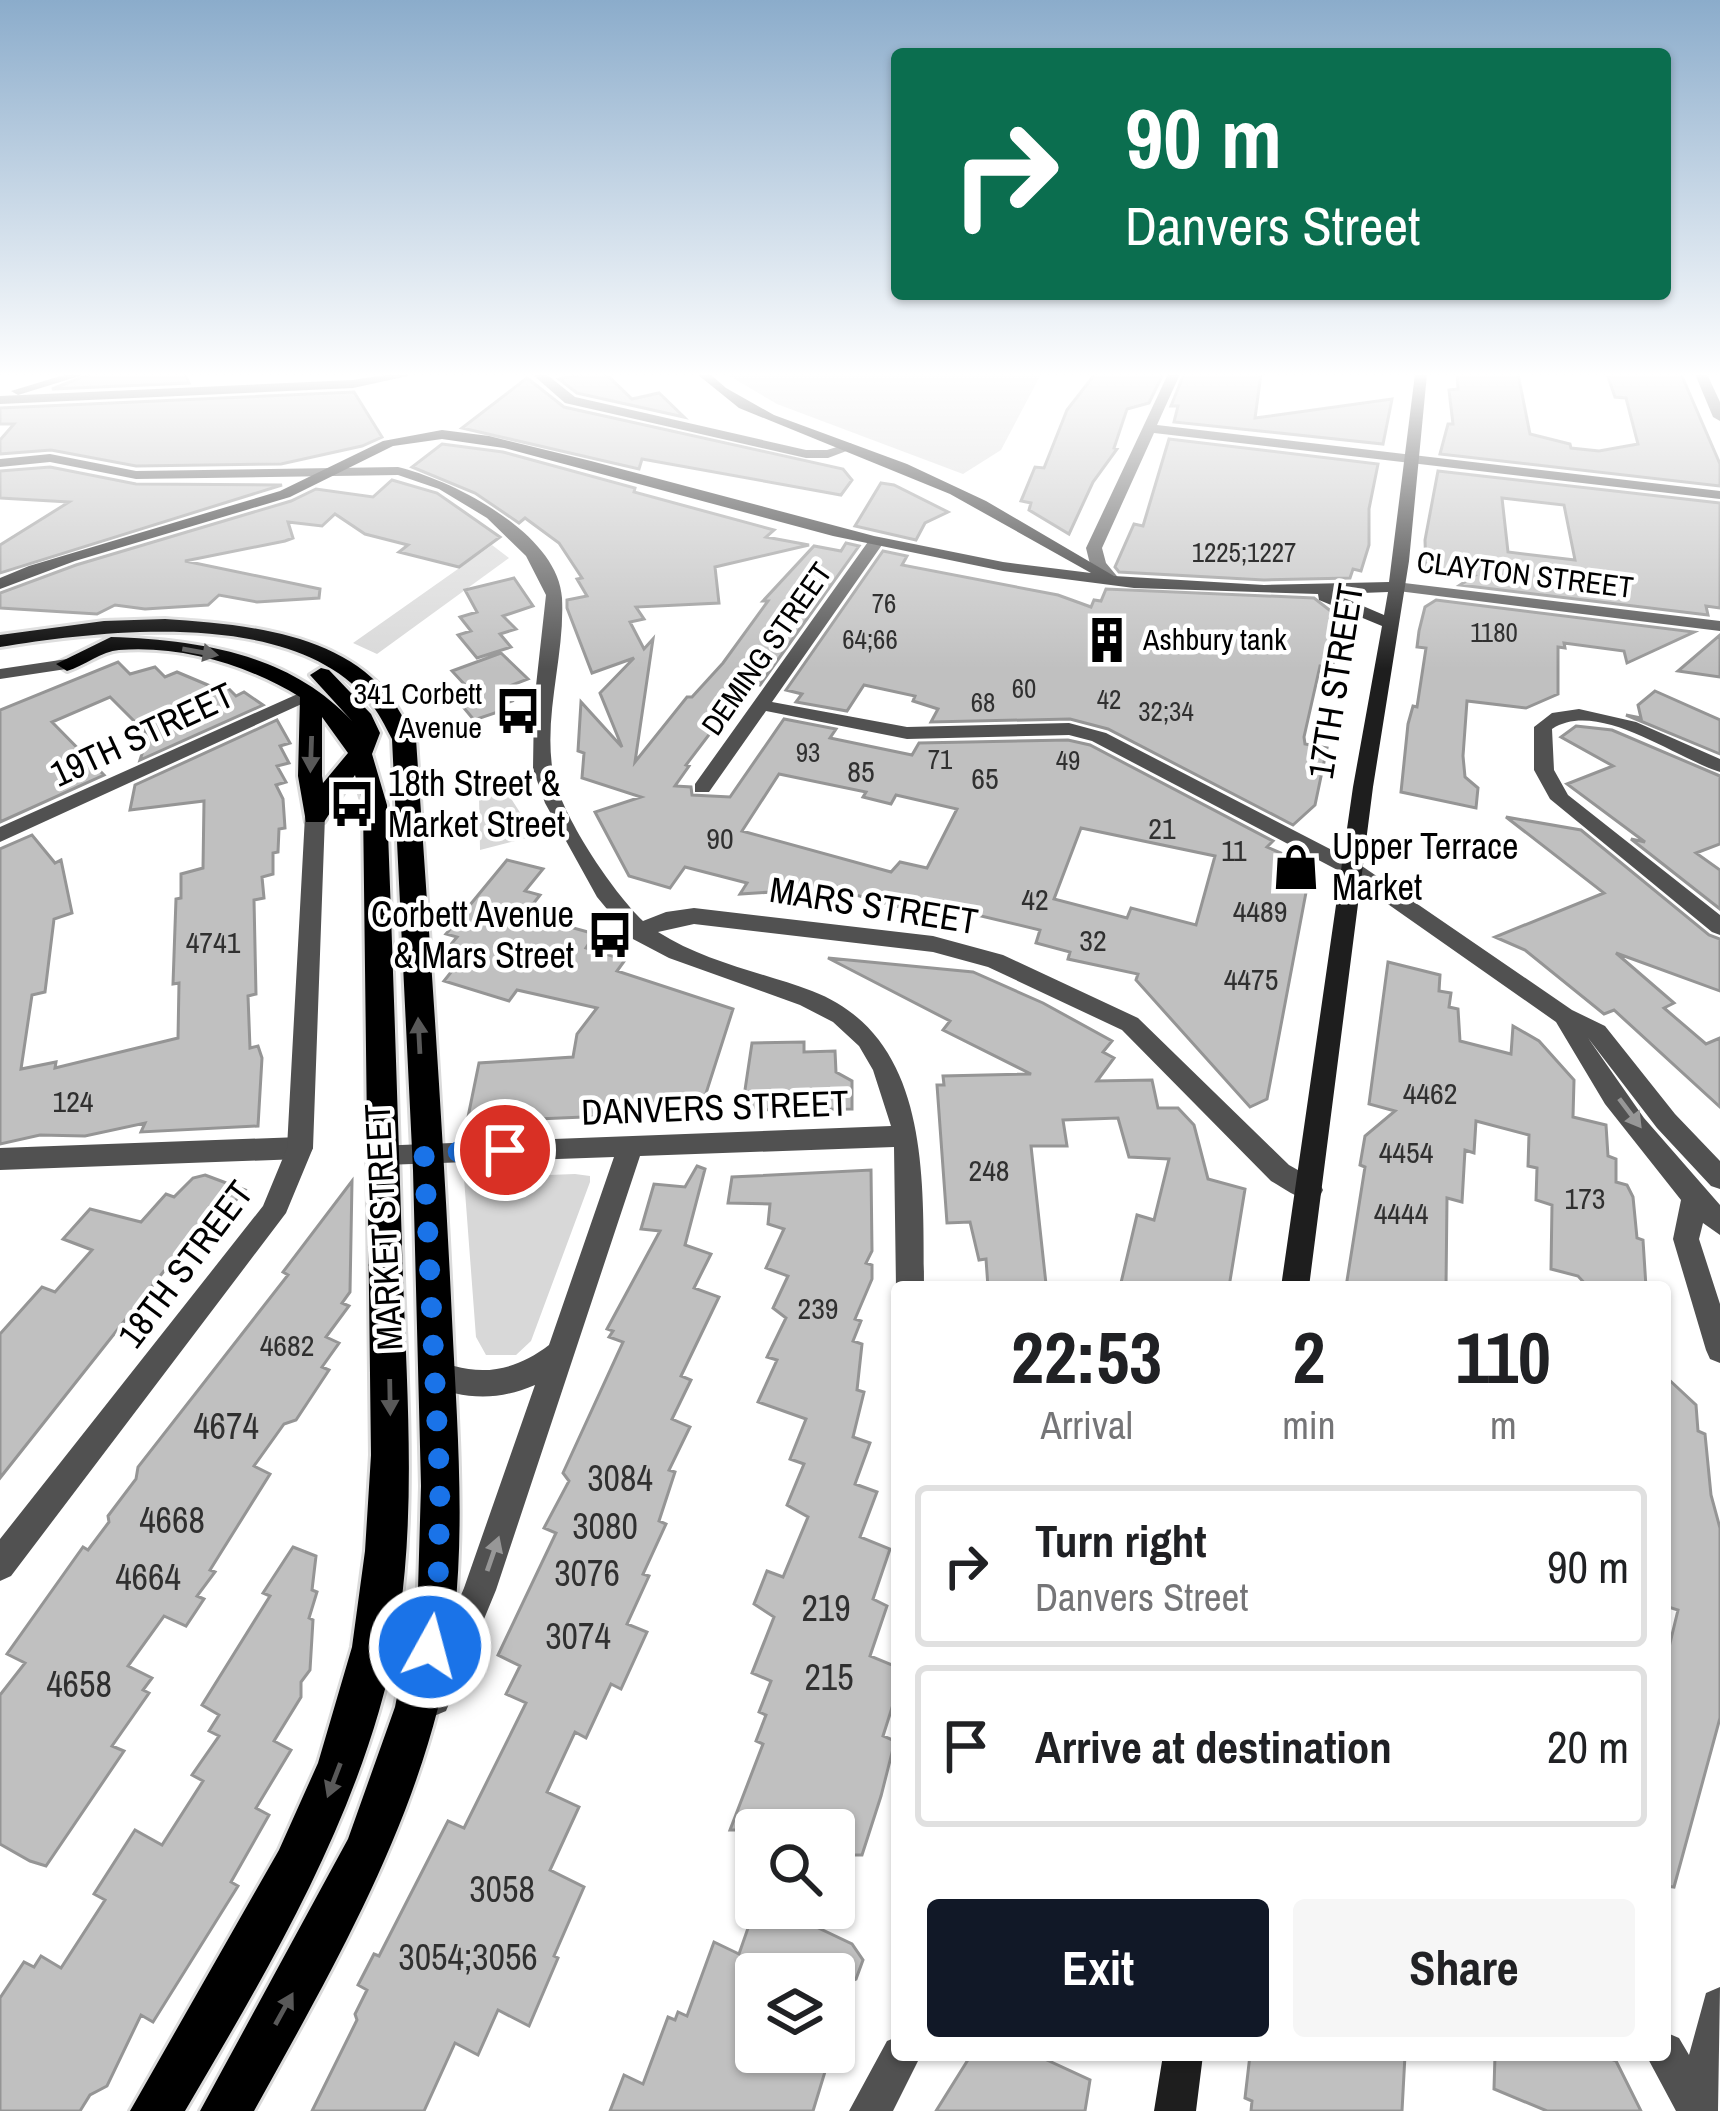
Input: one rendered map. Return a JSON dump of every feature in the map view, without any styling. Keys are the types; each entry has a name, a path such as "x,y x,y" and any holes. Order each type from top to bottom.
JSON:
{"main road":[{"name":"CLAYTON STREET","path":"0,584 286,494 329,473"},
{"name":"CLAYTON STREET","path":"621,473 876,542 1113,581 1235,591 1396,587"},
{"path":"913,473 1028,529 1113,581"},
{"name":"17TH STREET","path":"1296,1281 1409,473"},
{"path":"1299,590 1338,598 1389,622"},
{"name":"MARKET STREET","path":"0,641 95,626 155,624 233,632 305,650 345,669 378,694 404,739 404,1153 389,1502 380,1597 359,1706 313,1832 156,2111"},
{"path":"68,664 111,643"},
{"name":"MARKET STREET","path":"0,655 111,643 161,645 231,658 311,693 346,727 362,752 375,805 404,1153 435,1374 438,1588 417,1707 368,1848 329,1929 226,2111"},
{"path":"305,650 316,670 365,715 368,730 362,752 315,816"},
{"path":"311,693 310,776 315,816"},
{"path":"1175,2111 1182,2061"}],"street":[{"path":"123,473 219,473"},
{"path":"380,473 424,476 533,549 554,596 542,752 548,790 599,888 639,932 698,963 825,1006 854,1025 894,1088 905,1136 910,1281"},
{"path":"1113,581 1098,564 1094,548 1129,473"},
{"path":"1530,473 1720,494"},
{"name":"DEMING STREET","path":"702,788 876,542"},
{"name":"CLAYTON STREET","path":"1396,587 1720,626"},
{"path":"0,674 68,664"},
{"name":"19TH STREET","path":"0,835 311,693"},
{"path":"760,705 907,734 1081,730 1352,869 1564,1016 1597,1032 1666,1121 1720,1178"},
{"path":"1720,766 1602,717 1568,713 1543,727 1544,770 1559,800 1720,927"},
{"name":"18TH STREET","path":"0,1564 273,1213 300,1148 315,816"},
{"name":"MARS STREET","path":"639,932 666,920 694,916 976,954 1130,1024 1280,1174 1310,1190"},
{"path":"1564,1016 1577,1043 1695,1198 1720,1223"},
{"name":"DANVERS STREET","path":"404,1153 905,1136"},
{"path":"395,1777 434,1701 480,1589 631,1145"},
{"path":"0,1160 300,1148"},
{"path":"1695,1198 1686,1239 1720,1350"},
{"path":"435,1374 457,1383 500,1385 545,1367 564,1351"},
{"path":"1697,2110 1720,2007"},
{"path":"870,2111 898,2061"},
{"path":"1670,2061 1697,2110"}],"shaded area":[{"path":"492,545 509,558 377,654 353,643"},
{"path":"503,786 535,836 480,850 479,795"},
{"path":"590,1176 590,1182 531,1341 516,1355 486,1355 476,1337 464,1178"}],"building":[{"path":"0,473 78,473 136,484 282,485 0,573 0,545 69,502 0,498"},
{"path":"425,473 578,473 774,530 766,537 809,545 715,567 719,603 636,607 644,619 630,622 644,649 653,639 635,762 687,697 723,663 768,601 763,601 814,546 841,551 846,543 859,546 760,685 749,682 686,765 675,786 691,787 692,795 730,797 784,719 836,729 830,738 912,755 919,743 1068,740 1090,745 1273,841 1267,847 1311,866 1267,1099 1250,1107 1136,980 1138,974 1068,959 1070,952 1036,943 1040,930 960,911 907,909 845,892 841,904 775,888 740,894 747,883 685,867 670,888 629,876 595,812 641,797 582,778 584,753 578,751 581,702 622,747 600,693 634,658 592,673 567,608 567,600 587,596 577,579 582,578 559,543 525,518 519,523 475,493","holes":["779,774 866,792 863,797 891,804 896,795 957,809 927,868 900,862 891,872 742,831","1081,828 1215,856 1196,925 1131,908 1127,918 1054,899"]},
{"path":"717,473 846,473 852,480 841,495"},
{"path":"1033,473 1100,473 1069,534 1029,510 1031,503 1021,501"},
{"path":"1159,473 1376,473 1369,509 1369,545 1361,571 1353,569 1350,578 1264,580 1119,572 1115,567 1134,524 1143,526"},
{"path":"1438,473 1720,503 1720,608 1706,606 1708,615 1460,585 1474,576 1426,570 1425,540","holes":["1502,498 1564,505 1575,560 1508,552"]},
{"path":"1602,473 1720,473 1720,486"},
{"path":"392,480 437,493 500,537 459,567 399,552 408,545 365,534 335,514 322,526 288,522 293,538 285,541 185,561 320,589 319,598 257,602 219,595 208,605 145,609 115,605 97,614 0,608 0,593 76,565 291,501 316,489 373,497"},
{"path":"881,483 948,512 925,523 916,540 855,526"},
{"path":"883,551 907,556 902,565 1058,595 1091,607 1094,600 1101,601 1106,589 1314,598 1341,619 1332,669 1320,666 1304,737 1305,744 1327,748 1315,805 1293,825 1108,729 1070,719 931,722 938,709 913,701 915,696 864,685 847,711 796,702 802,694 786,690"},
{"path":"514,578 533,606 503,616 516,629 500,634 511,647 477,658 458,635 471,631 460,617 477,612 465,590"},
{"path":"1436,600 1694,632 1627,663 1624,651 1564,643 1565,648 1558,647 1558,694 1526,708 1467,701 1463,756 1465,777 1478,788 1476,808 1401,792 1408,724 1413,706 1417,707 1426,648 1417,647 1419,631 1425,607"},
{"path":"1720,635 1720,677 1678,671"},
{"path":"501,653 528,679 502,689 512,701 498,706 501,711 474,720 449,690 465,685 452,671"},
{"path":"118,662 130,674 155,667 165,677 177,672 215,688 224,684 236,696 244,692 263,705 140,760 148,735 110,697 52,722 104,775 0,822 0,710"},
{"path":"1655,691 1720,720 1720,754 1626,715 1641,718 1638,705"},
{"path":"277,720 290,743 280,746 289,763 277,766 286,782 276,785 283,799 285,828 279,829 273,874 262,877 264,898 254,900 256,994 248,996 250,1048 258,1046 262,1058 258,1126 141,1132 145,1123 85,1136 40,1135 0,1144 0,849 32,835 55,863 61,860 72,913 54,919 45,992 32,995 21,1069 56,1062 55,1068 178,1038 179,983 173,984 176,899 181,898 181,874 203,868 204,801 130,810 135,785"},
{"path":"1576,726 1612,730 1720,776 1720,844 1696,853 1720,870 1720,909 1631,839 1645,842 1567,784 1613,766 1561,737"},
{"path":"1506,817 1581,830 1709,935 1720,939 1720,991 1616,953 1674,1003 1664,1008 1706,1044 1720,1038 1720,1107 1614,1010 1604,1014 1525,950 1495,937 1604,893"},
{"path":"507,860 543,869 525,891 540,895 533,904 572,918 566,926 595,934 586,948 625,960 617,971 733,1009 700,1112 467,1122 479,1063 573,1057 577,1034 597,1008 517,990 509,1001 444,981 467,952 452,943 457,937 446,934"},
{"path":"828,958 973,972 1112,1041 1103,1052 1114,1058 1097,1081 1152,1080 1158,1108 1178,1108 1194,1125 1208,1179 1245,1189 1230,1281 1121,1281 1137,1215 1154,1220 1169,1159 1129,1157 1118,1118 1063,1120 1067,1146 1031,1146 1046,1281 988,1281 986,1259 979,1260 970,1222 947,1223 937,1085 944,1085 943,1076 1031,1074 943,1030 950,1021"},
{"path":"1388,962 1440,975 1439,991 1451,993 1449,1007 1458,1009 1460,1041 1511,1054 1513,1026 1539,1041 1574,1080 1573,1117 1606,1125 1608,1156 1616,1159 1616,1182 1627,1185 1633,1197 1646,1281 1583,1281 1551,1269 1552,1205 1536,1200 1537,1168 1528,1166 1529,1135 1476,1121 1474,1153 1465,1150 1462,1202 1447,1198 1446,1281 1347,1281 1365,1167 1360,1165 1365,1136 1395,1111 1369,1104"},
{"path":"804,1042 804,1052 835,1051 836,1072 852,1081 852,1109 742,1110 752,1043"},
{"path":"697,1166 705,1169 685,1245 711,1254 694,1288 719,1297 681,1376 691,1380 672,1419 690,1427 669,1470 675,1472 659,1521 666,1524 627,1624 647,1632 621,1689 611,1684 586,1738 575,1732 547,1792 579,1807 550,1870 584,1887 554,1956 558,1958 529,2026 498,2010 478,2055 455,2043 424,2111 312,2111 357,2020 355,2014 367,1990 358,1985 374,1954 379,1956 448,1821 464,1828 526,1703 506,1694 520,1666 498,1655 556,1533 544,1528 569,1481 563,1473 623,1342 609,1337 613,1331 607,1329 660,1231 641,1229 654,1184 685,1187"},
{"path":"871,1170 872,1251 866,1263 872,1265 872,1279 855,1319 861,1321 853,1341 862,1344 857,1390 864,1392 853,1437 870,1443 855,1484 877,1492 860,1537 890,1549 873,1599 887,1606 870,1656 891,1665 891,1711 883,1736 891,1739 891,1757 862,1855 855,1855 855,1809 738,1809 763,1744 756,1741 766,1715 759,1712 771,1681 752,1673 774,1617 754,1604 767,1571 783,1577 808,1517 787,1505 804,1464 790,1459 806,1419 758,1402 777,1360 767,1357 786,1318 773,1308 788,1276 766,1268 784,1229 768,1224 770,1204 728,1203 732,1177"},
{"path":"205,1175 245,1190 198,1243 192,1240 164,1271 0,1478 0,1334 42,1287 55,1292 92,1250 63,1239 90,1209 141,1222 166,1194 174,1197 193,1178"},
{"path":"352,1181 350,1292 342,1303 349,1306 326,1337 339,1343 322,1367 329,1370 296,1420 284,1424 254,1466 270,1474 210,1570 215,1572 197,1596 204,1599 186,1626 164,1616 128,1666 152,1678 143,1690 149,1693 112,1746 124,1751 46,1866 30,1861 0,1844 0,1695 25,1663 7,1654 83,1547 88,1550 109,1522 108,1516 136,1479 138,1467 288,1275 283,1272"},
{"path":"1671,1382 1696,1405 1720,1528 1720,1718 1674,1887 1671,1639 1678,1610 1671,1608"},
{"path":"293,1547 316,1556 312,1590 317,1592 309,1618 313,1620 310,1670 301,1682 301,1697 274,1741 291,1750 256,1808 269,1815 231,1882 238,1886 153,2022 141,2015 107,2086 90,2095 80,2111 0,2111 0,1998 24,1962 34,1967 41,1956 61,1968 105,1900 94,1894 135,1830 162,1845 203,1781 192,1775 219,1736 209,1731 219,1715 202,1705 270,1596 263,1593"},
{"path":"748,1929 821,1929 852,1944 863,1960 855,1979 855,1953 739,1953"},
{"path":"714,1942 737,1953 735,2073 825,2073 813,2111 610,2111 624,2075 643,2084 668,2017 675,2020 678,2012 687,2016"},
{"path":"967,2061 1049,2061 1090,2080 1085,2111 936,2111"},
{"path":"1249,2061 1405,2061 1402,2111 1251,2111 1252,2101 1245,2098"},
{"path":"1495,2061 1616,2061 1641,2111 1547,2111 1494,2089"}],"place":[{"name":"Ashbury tank","path":"1107,640"},
{"name":"341 Corbett Avenue","path":"518,711"},
{"name":"18th Street & Market Street","path":"352,804"},
{"name":"Upper Terrace Market","path":"1296,867"},
{"name":"Corbett Avenue & Mars Street","path":"610,935"}],"route":[{"path":"430,1647 438,1588 440,1486 429,1170 424,1153 505,1150"}]}
